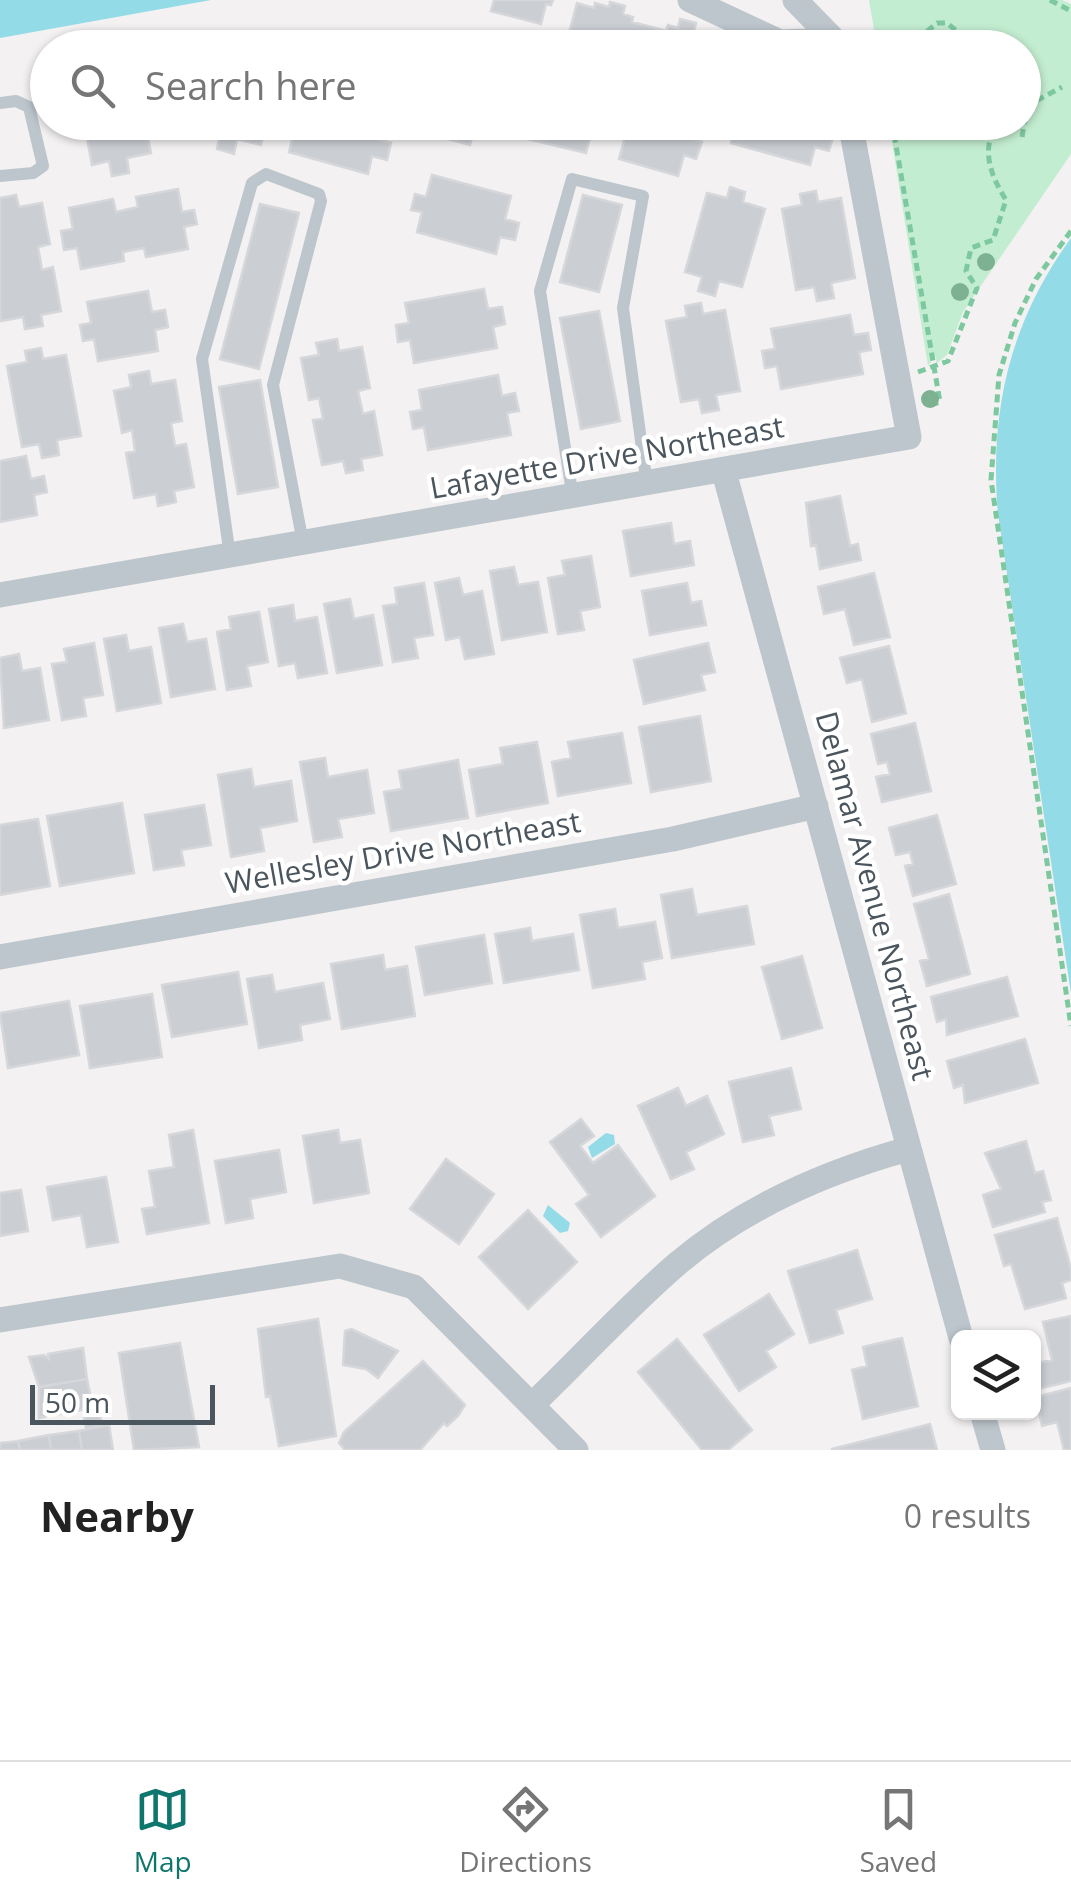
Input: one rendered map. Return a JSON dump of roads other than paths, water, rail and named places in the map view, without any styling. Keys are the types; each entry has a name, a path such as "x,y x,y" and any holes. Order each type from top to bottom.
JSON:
{"street":[{"path":"690,0 754,30"},
{"path":"794,0 821,30"},
{"name":"Lafayette Drive Northeast","path":"0,594 724,472 909,437 853,140"},
{"name":"Delamar Avenue Northeast","path":"724,472 959,1330"},
{"name":"Wellesley Drive Northeast","path":"0,956 674,839 816,806"},
{"path":"534,1403 678,1263 720,1232 792,1191 908,1148"},
{"path":"0,1320 340,1266 414,1287 534,1403 576,1450"},
{"path":"984,1420 993,1450"}],"lane":[{"path":"0,104 16,101 30,111"},
{"path":"0,176 34,173 43,166 37,140"},
{"path":"230,556 202,359 252,183 266,174 319,194 322,201 273,385 304,543"},
{"path":"573,498 540,291 572,179 642,196 622,308 648,485"}],"water":[{"path":"0,0 211,0 30,30 0,38"},
{"path":"1071,238 1071,993 998,514 996,476 997,439 1008,369 1033,302"},
{"path":"606,1133 614,1135 615,1144 592,1158 588,1147"},
{"path":"548,1205 570,1223 568,1231 560,1233 543,1216"}]}
